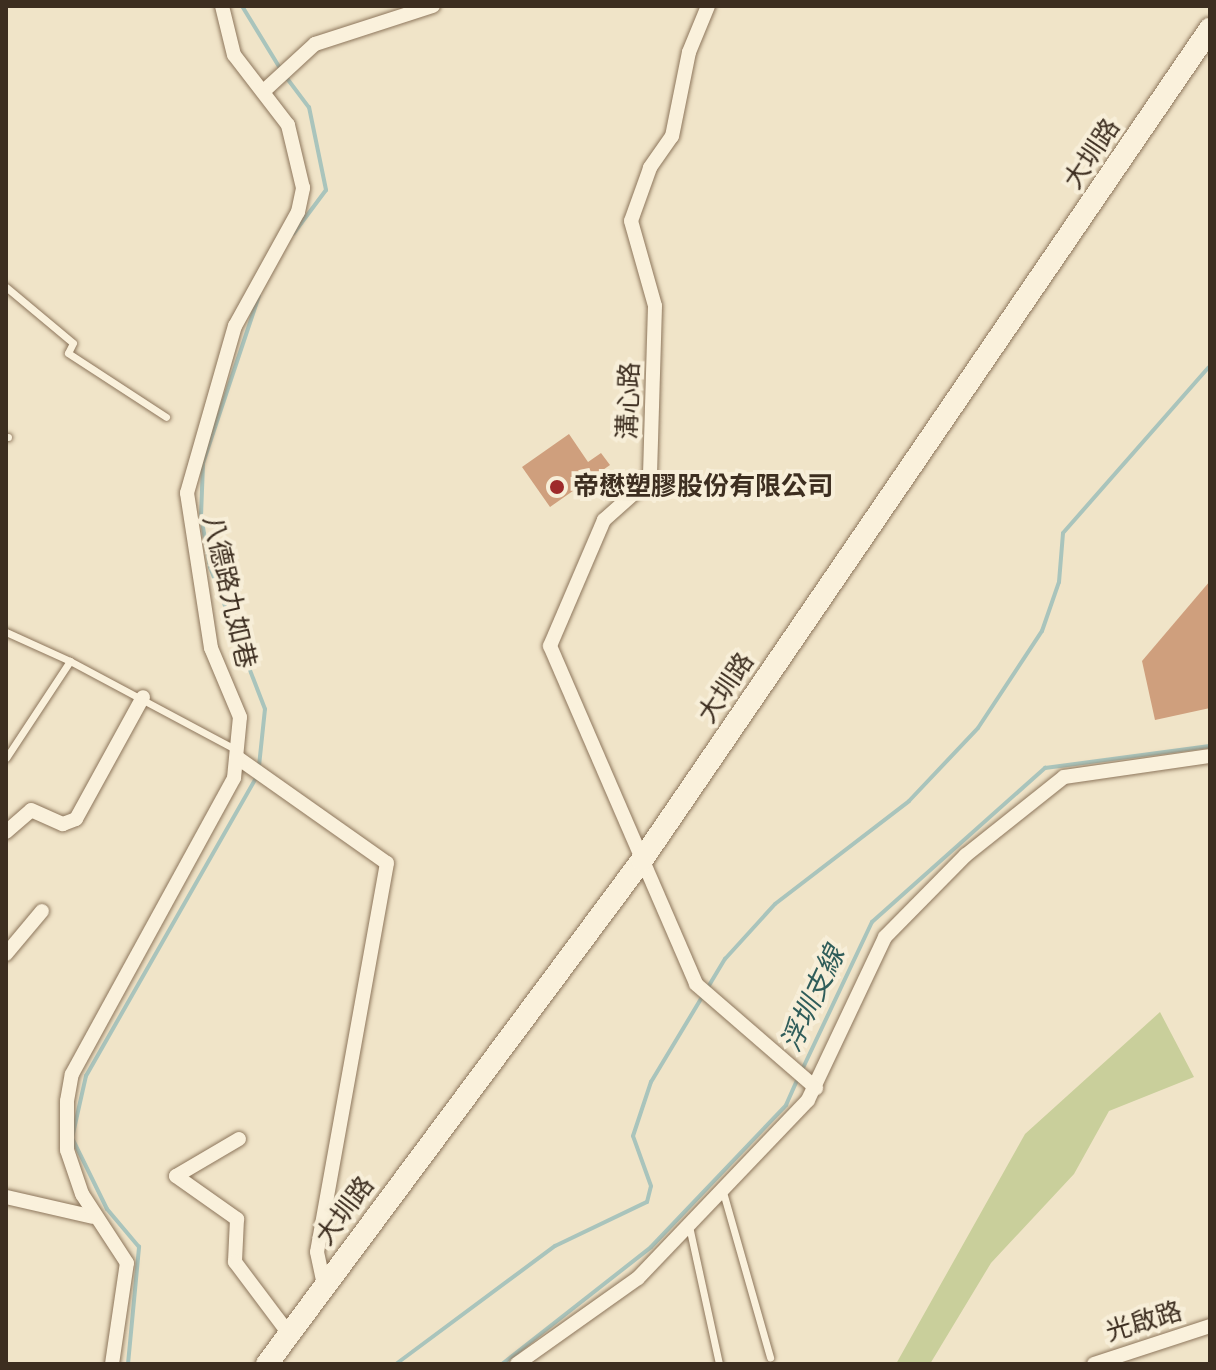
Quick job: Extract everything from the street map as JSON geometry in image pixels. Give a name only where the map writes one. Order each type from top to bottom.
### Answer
[{"type":"street","name":"八德路九如巷","points":[[112,1364],[127,1263],[93,1217],[67,1150],[72,1074],[225,800],[238,754],[240,717],[211,648],[186,508],[235,326],[302,200],[301,163],[270,84],[230,48],[222,6]]},
{"type":"street","points":[[270,84],[315,44],[433,6]]},
{"type":"street","name":"溝心路","points":[[708,6],[689,52],[672,136],[650,168],[631,221],[655,306],[650,479],[640,495],[610,512],[550,639],[642,860],[704,990],[816,1088]]},
{"type":"street","name":"大圳路","points":[[267,1364],[642,860],[1210,29]]},
{"type":"street","points":[[6,832],[31,810],[73,822],[143,697]]},
{"type":"street","points":[[238,754],[265,779],[387,863],[317,1252],[324,1285]]},
{"type":"street","points":[[517,1364],[638,1278],[723,1192],[816,1088],[894,924],[1038,793],[1073,774],[1210,756]]},
{"type":"street","points":[[6,954],[42,911]]},
{"type":"street","points":[[239,1139],[176,1176],[237,1219],[235,1262],[289,1334]]},
{"type":"street","points":[[6,1197],[93,1217]]},
{"type":"street","name":"光啟路","points":[[1094,1364],[1210,1326]]},
{"type":"lane","points":[[6,287],[73,343],[68,353],[166,417]]},
{"type":"lane","points":[[6,632],[143,697],[238,754]]},
{"type":"lane","points":[[6,758],[70,661]]},
{"type":"lane","points":[[723,1192],[770,1357]]},
{"type":"lane","points":[[689,1226],[719,1364]]},
{"type":"green space","points":[[1160,1012],[1194,1077],[1109,1111],[1074,1174],[991,1263],[930,1364],[896,1364],[1025,1134]]},
{"type":"building","name":"帝懋塑膠股份有限公司","points":[[569,434],[588,462],[601,453],[610,465],[550,507],[522,467]]},
{"type":"building","points":[[1210,581],[1210,708],[1155,720],[1142,661]]},
{"type":"waterway","points":[[242,6],[281,70]]},
{"type":"waterway","points":[[286,77],[309,107],[326,190],[294,233]]},
{"type":"waterway","points":[[259,296],[203,463],[201,516],[210,567],[265,709],[259,766]]},
{"type":"waterway","points":[[396,1364],[555,1246],[647,1202],[651,1186],[633,1136],[651,1082],[725,959],[775,904],[909,801],[978,728],[1042,631],[1059,582],[1063,533],[1208,368]]},
{"type":"waterway","name":"浮圳支線","points":[[802,1070],[872,922],[1045,768],[1210,746]]},
{"type":"waterway","points":[[128,1364],[139,1247],[107,1209],[72,1138],[86,1076],[258,775]]},
{"type":"waterway","name":"浮圳支線","points":[[502,1364],[651,1247],[786,1105],[798,1078]]},
{"type":"place","name":"帝懋塑膠股份有限公司","points":[[557,487]]}]
